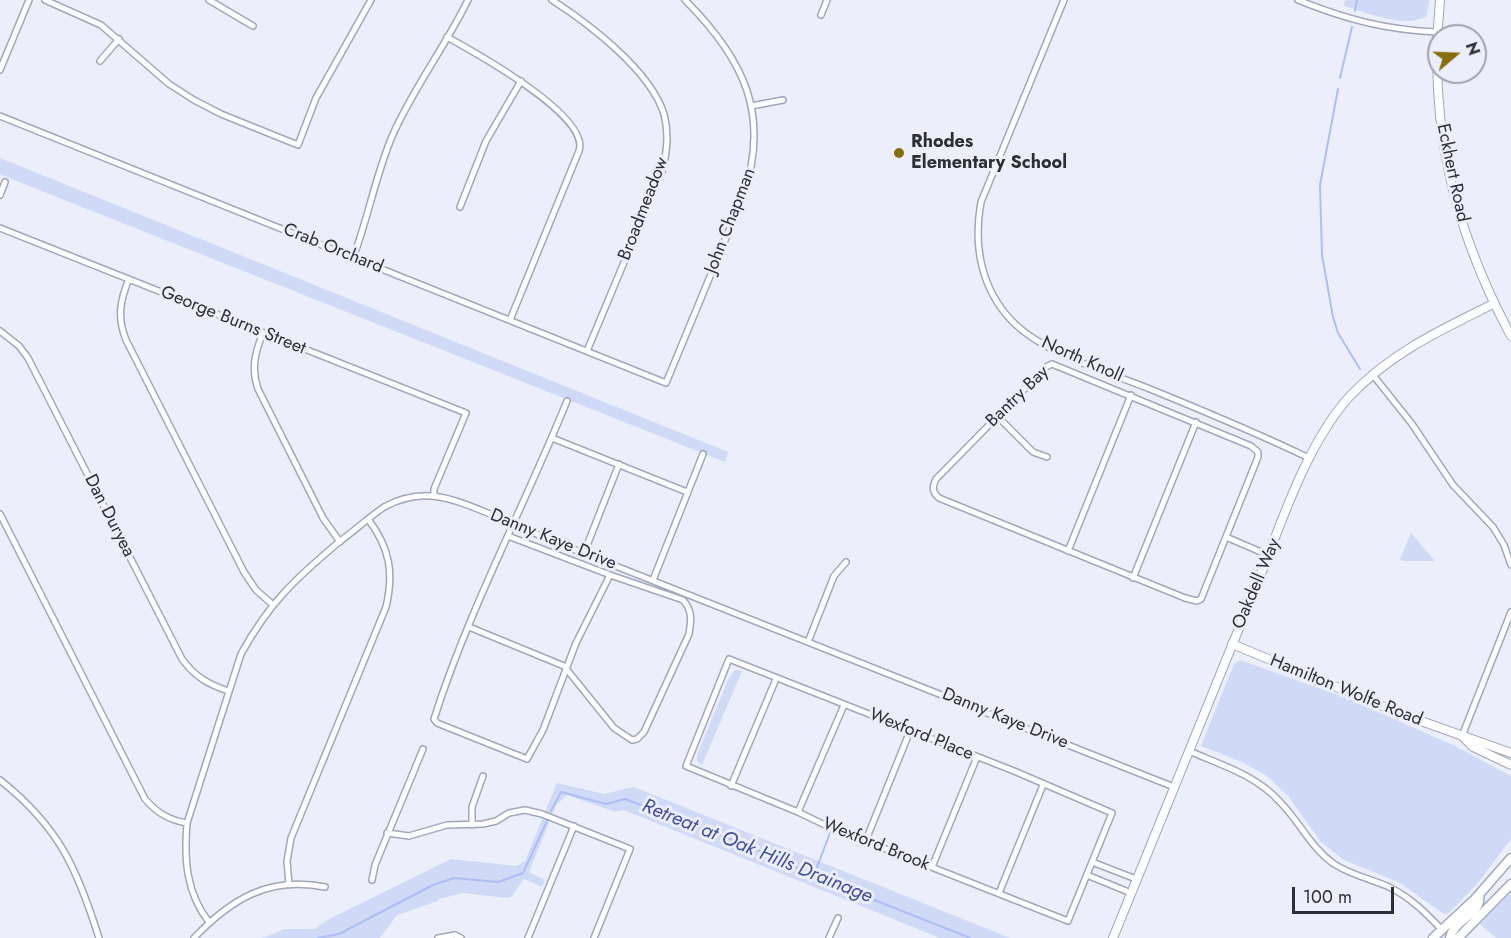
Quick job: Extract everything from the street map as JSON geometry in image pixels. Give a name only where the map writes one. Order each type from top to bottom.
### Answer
[{"type":"main road","points":[[1433,938],[1479,895],[1511,858]]},
{"type":"main road","points":[[1458,938],[1511,884]]},
{"type":"main road","points":[[1450,938],[1455,928],[1481,902],[1479,895]]},
{"type":"street","points":[[0,70],[29,0]]},
{"type":"street","points":[[45,0],[90,19],[118,39],[169,84],[194,100],[221,114],[298,145],[316,98],[371,0]]},
{"type":"street","points":[[209,0],[253,26]]},
{"type":"street","points":[[353,258],[364,229],[383,159],[394,132],[468,0]]},
{"type":"street","name":"Broadmeadow","points":[[552,0],[606,40],[638,73],[656,97],[667,131],[667,149],[663,169],[587,351]]},
{"type":"street","name":"John Chapman","points":[[666,383],[748,182],[754,149],[751,106],[738,66],[718,37],[685,0]]},
{"type":"street","points":[[820,15],[826,0]]},
{"type":"street","name":"North Knoll","points":[[1064,0],[981,202],[978,247],[985,276],[997,301],[1022,330],[1047,346],[1228,421],[1309,458]]},
{"type":"street","points":[[1298,0],[1338,16],[1380,27],[1427,31]]},
{"type":"street","name":"Eckhert Road","points":[[1438,24],[1440,0]]},
{"type":"street","points":[[447,37],[521,81],[560,113],[580,138],[581,145],[510,320]]},
{"type":"street","points":[[100,61],[118,39]]},
{"type":"street","points":[[460,207],[486,141],[521,81]]},
{"type":"street","name":"Eckhert Road","points":[[1437,84],[1447,171],[1455,203],[1473,259],[1493,304],[1511,336]]},
{"type":"street","points":[[751,106],[783,99]]},
{"type":"street","name":"Crab Orchard","points":[[0,116],[666,383]]},
{"type":"street","points":[[0,195],[5,182]]},
{"type":"street","name":"George Burns Street","points":[[0,228],[466,413],[434,489],[434,495]]},
{"type":"street","points":[[129,279],[120,308],[126,340],[244,572],[256,590],[272,604]]},
{"type":"street","name":"Oakdell Way","points":[[1113,938],[1268,555],[1316,444],[1339,410],[1373,375],[1410,346],[1493,304]]},
{"type":"street","name":"Dan Duryea","points":[[0,331],[19,346],[28,358],[182,659],[201,680],[228,691]]},
{"type":"street","points":[[263,333],[255,358],[255,377],[258,389],[323,518],[340,542]]},
{"type":"street","name":"Bantry Bay","points":[[1068,551],[939,498],[933,491],[936,479],[1046,367],[1052,364],[1196,422],[1251,446],[1258,452],[1226,537]]},
{"type":"street","points":[[1373,375],[1412,424],[1453,485],[1492,527],[1504,545],[1511,565]]},
{"type":"street","points":[[1131,395],[1068,551],[1197,601],[1203,596],[1226,537],[1268,555]]},
{"type":"street","points":[[567,401],[469,627],[434,719],[438,723],[527,759],[543,730],[576,643],[610,575],[618,567]]},
{"type":"street","points":[[997,416],[1033,452],[1047,457]]},
{"type":"street","points":[[1133,578],[1196,422]]},
{"type":"street","points":[[552,438],[687,492]]},
{"type":"street","points":[[653,580],[703,454]]},
{"type":"street","points":[[584,553],[619,464]]},
{"type":"street","name":"Danny Kaye Drive","points":[[209,922],[197,903],[187,874],[184,850],[187,823],[241,654],[272,604],[302,573],[384,507],[416,496],[434,495],[462,502],[618,567],[1174,787]]},
{"type":"street","points":[[0,514],[146,799],[153,808],[168,819],[187,823]]},
{"type":"street","points":[[289,885],[287,861],[291,838],[388,597],[390,571],[385,548],[368,519]]},
{"type":"street","points":[[469,627],[564,666],[614,728],[632,740],[638,739],[644,732],[689,634],[692,617],[683,600],[508,536]]},
{"type":"street","points":[[808,642],[834,576],[846,562]]},
{"type":"street","points":[[609,563],[610,575]]},
{"type":"street","points":[[1461,736],[1511,612]]},
{"type":"street","name":"Hamilton Wolfe Road","points":[[1232,644],[1367,700],[1511,753]]},
{"type":"street","name":"Wexford Place","points":[[686,766],[729,659],[1112,813],[1092,862]]},
{"type":"street","points":[[731,786],[776,679]]},
{"type":"street","points":[[798,812],[843,705]]},
{"type":"street","points":[[866,840],[910,731]]},
{"type":"street","name":"Hamilton Wolfe Road","points":[[1461,736],[1473,747],[1511,765]]},
{"type":"street","points":[[372,880],[387,833],[423,749]]},
{"type":"street","points":[[1189,751],[1259,783],[1282,803],[1307,838],[1325,857],[1347,871],[1401,894],[1423,910],[1442,930]]},
{"type":"street","points":[[932,867],[976,757]]},
{"type":"street","name":"Wexford Brook","points":[[686,766],[825,825],[1068,921],[1087,875]]},
{"type":"street","points":[[472,825],[472,807],[483,776]]},
{"type":"street","points":[[0,780],[34,810],[64,848],[86,896],[99,938]]},
{"type":"street","points":[[999,893],[1043,785]]},
{"type":"street","points":[[387,833],[410,836],[447,825],[497,824],[508,813],[525,810],[542,814],[630,849],[594,938]]},
{"type":"street","points":[[528,938],[574,826]]},
{"type":"street","points":[[1131,893],[1087,875],[1092,862],[1137,879]]},
{"type":"street","points":[[1104,883],[1110,868]]},
{"type":"street","points":[[194,938],[209,922],[240,899],[256,892],[289,885],[325,887]]},
{"type":"street","points":[[829,938],[838,918]]},
{"type":"street","points":[[438,938],[455,935],[461,938]]},
{"type":"shaded area","points":[[1345,0],[1429,0],[1427,16],[1408,21],[1375,16],[1344,6]]},
{"type":"shaded area","points":[[0,158],[728,452],[725,462],[19,182],[0,174]]},
{"type":"shaded area","points":[[1411,533],[1435,561],[1400,559]]},
{"type":"shaded area","points":[[1240,660],[1349,699],[1455,746],[1511,776],[1511,839],[1477,884],[1449,913],[1444,914],[1400,883],[1344,860],[1321,842],[1288,796],[1267,776],[1242,762],[1201,746],[1234,664]]},
{"type":"shaded area","points":[[735,670],[742,671],[702,765],[697,761],[697,755],[728,680]]},
{"type":"shaded area","points":[[557,783],[604,794],[634,787],[1010,938],[940,938],[624,810],[615,812],[567,795],[556,805],[529,872],[545,880],[542,887],[524,879],[512,896],[507,898],[463,893],[439,899],[397,915],[380,938],[262,938],[285,929],[314,929],[331,918],[451,859],[517,866],[525,861]]},
{"type":"shaded area","points":[[1511,892],[1511,938],[1496,938],[1480,924]]},
{"type":"waterway","points":[[1355,11],[1357,0]]},
{"type":"waterway","points":[[1340,78],[1352,27]]},
{"type":"waterway","points":[[1338,89],[1320,185],[1322,255],[1338,333],[1360,369]]},
{"type":"waterway","name":"Retreat at Oak Hills Drainage","points":[[551,811],[561,792],[606,804],[625,799],[768,854],[814,876],[970,938]]},
{"type":"waterway","points":[[318,938],[339,934],[433,885],[454,878],[498,882],[523,873],[547,821]]},
{"type":"waterway","points":[[814,875],[830,833]]},
{"type":"place","name":"Rhodes Elementary School","points":[[899,153]]}]
